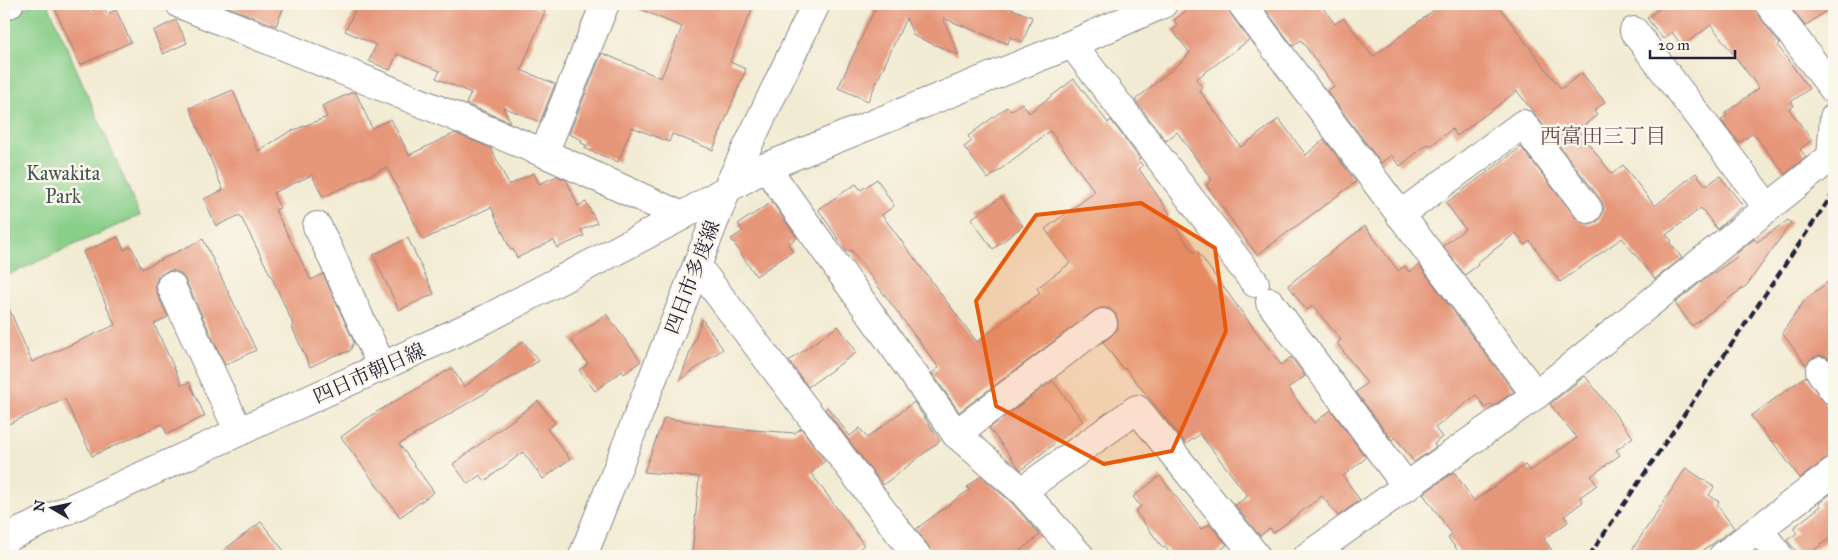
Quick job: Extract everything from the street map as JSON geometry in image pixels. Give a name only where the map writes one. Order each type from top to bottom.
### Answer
[{"type":"street","points":[[4,6],[9,4]]},
{"type":"street","points":[[180,4],[544,153],[682,216]]},
{"type":"street","points":[[544,153],[605,4]]},
{"type":"street","name":"四日市多度線","points":[[583,556],[726,190],[816,4]]},
{"type":"street","name":"四日市朝日線","points":[[4,539],[486,319],[682,216],[766,167],[1072,44],[1163,4]]},
{"type":"street","points":[[1242,4],[1536,395]]},
{"type":"street","points":[[1769,4],[1834,90]]},
{"type":"street","points":[[1634,31],[1768,208]]},
{"type":"street","points":[[1072,44],[1262,292],[1406,487]]},
{"type":"street","points":[[1308,556],[1536,395],[1831,157],[1834,118]]},
{"type":"street","points":[[1400,214],[1523,124],[1588,209]]},
{"type":"street","points":[[766,167],[956,434],[1022,491],[1080,556]]},
{"type":"street","points":[[317,226],[328,246],[382,367]]},
{"type":"street","points":[[697,266],[917,556]]},
{"type":"street","points":[[171,286],[239,432]]},
{"type":"street","points":[[956,434],[1103,323]]},
{"type":"street","points":[[1022,491],[1136,409],[1256,556]]},
{"type":"street","points":[[1723,556],[1834,472]]},
{"type":"street","points":[[1759,530],[1779,556]]},
{"type":"highlighted area","points":[[1141,203],[1215,248],[1226,331],[1172,451],[1104,464],[996,406],[976,301],[1036,215]]},
{"type":"green space","name":"Kawakita Park","points":[[34,4],[48,4],[140,215],[4,277],[4,17]]},
{"type":"building","points":[[53,4],[90,4],[93,11],[103,6],[107,14],[116,10],[131,42],[80,65]]},
{"type":"building","points":[[221,4],[285,4],[276,26]]},
{"type":"building","points":[[358,4],[526,4],[545,11],[521,70],[555,84],[540,122],[503,107],[510,122],[466,104],[471,93],[436,78],[440,71],[397,54],[390,70],[369,61],[376,45],[345,31]]},
{"type":"building","points":[[628,4],[754,4],[730,62],[746,69],[713,150],[672,134],[669,142],[632,127],[618,162],[584,148],[588,146],[581,143],[582,140],[569,134],[602,53],[661,78],[682,27]]},
{"type":"building","points":[[877,4],[1000,4],[1032,17],[1023,42],[1010,37],[1008,44],[943,18],[959,55],[914,36],[906,18],[868,101],[838,88]]},
{"type":"building","points":[[1195,4],[1227,4],[1230,13],[1249,40],[1196,79],[1202,87],[1199,90],[1241,147],[1279,119],[1306,155],[1324,139],[1356,182],[1257,255],[1206,185],[1212,180],[1177,132],[1166,141],[1135,100],[1190,53],[1172,30],[1178,26],[1174,20]]},
{"type":"building","points":[[1261,4],[1320,4],[1335,24],[1344,18],[1373,57],[1442,4],[1497,4],[1561,89],[1582,73],[1605,102],[1594,111],[1597,115],[1578,130],[1612,174],[1623,165],[1655,206],[1696,173],[1706,186],[1720,176],[1743,206],[1717,229],[1701,208],[1666,235],[1682,258],[1655,279],[1622,238],[1560,282],[1530,241],[1525,245],[1516,233],[1477,263],[1478,265],[1465,275],[1443,246],[1465,229],[1446,203],[1521,147],[1576,218],[1582,223],[1590,224],[1598,221],[1604,207],[1601,200],[1517,91],[1457,136],[1452,129],[1430,146],[1428,144],[1400,166],[1391,155],[1381,163],[1327,91],[1334,86],[1301,40],[1293,46]]},
{"type":"building","points":[[1665,4],[1754,4],[1757,13],[1780,44],[1778,46],[1809,89],[1791,102],[1794,106],[1789,109],[1812,140],[1800,149],[1806,157],[1785,174],[1753,133],[1739,143],[1721,120],[1727,116],[1725,113],[1759,88],[1711,25],[1682,46],[1672,32],[1663,39],[1647,18]]},
{"type":"building","points":[[1788,4],[1834,4],[1834,5],[1805,26]]},
{"type":"building","points":[[176,20],[187,43],[163,54],[153,31]]},
{"type":"building","points":[[1074,79],[1108,123],[1111,120],[1140,159],[1138,160],[1143,166],[1139,169],[1193,252],[1196,250],[1281,365],[1291,357],[1305,376],[1288,388],[1314,423],[1331,410],[1366,458],[1343,476],[1360,500],[1338,516],[1322,496],[1273,533],[1270,528],[1260,536],[1235,505],[1248,496],[1200,434],[1186,444],[1125,368],[1123,369],[1103,342],[1118,329],[1116,314],[1109,308],[1101,308],[1094,311],[959,412],[932,373],[939,368],[851,250],[847,252],[818,209],[856,184],[861,190],[877,179],[894,206],[882,215],[977,342],[1040,293],[1037,288],[1070,263],[1045,229],[1095,192],[1050,131],[988,179],[964,147],[972,141],[968,136],[1007,107],[1011,111],[1022,103],[1029,113]]},
{"type":"building","points":[[233,90],[258,151],[289,132],[327,117],[322,106],[353,92],[356,93],[372,128],[391,119],[409,155],[455,133],[491,148],[509,185],[534,173],[539,184],[557,176],[567,181],[578,206],[586,202],[597,223],[581,230],[584,236],[557,248],[554,240],[517,258],[513,249],[511,250],[491,207],[423,240],[387,167],[323,197],[312,175],[273,193],[280,208],[275,210],[311,280],[323,274],[354,342],[350,351],[333,356],[310,367],[272,278],[240,215],[216,226],[204,199],[223,190],[190,108]]},
{"type":"building","points":[[1001,197],[1023,226],[993,249],[971,219]]},
{"type":"building","points":[[772,202],[797,238],[788,244],[793,251],[756,276],[731,239],[743,231],[738,224]]},
{"type":"building","points":[[1788,220],[1791,223],[1747,285],[1692,326],[1675,303],[1738,256],[1736,254],[1754,239],[1757,242]]},
{"type":"building","points":[[1365,226],[1398,271],[1405,266],[1409,272],[1419,265],[1514,392],[1493,406],[1491,404],[1485,408],[1476,395],[1435,428],[1442,437],[1434,444],[1436,447],[1414,462],[1395,437],[1392,440],[1356,392],[1367,383],[1337,343],[1341,340],[1313,306],[1306,310],[1288,285]]},
{"type":"building","points":[[118,237],[124,250],[131,246],[142,269],[203,239],[256,350],[225,365],[185,279],[180,273],[172,270],[165,272],[158,277],[155,285],[168,317],[154,324],[182,385],[189,382],[205,416],[167,434],[162,424],[92,456],[65,399],[4,426],[4,297],[32,362],[115,325],[83,252]]},
{"type":"building","points":[[408,238],[434,294],[399,310],[373,255]]},
{"type":"building","points":[[1834,277],[1834,364],[1827,357],[1819,355],[1811,359],[1806,365],[1782,333],[1805,300]]},
{"type":"building","points":[[606,314],[641,361],[624,374],[622,371],[595,391],[579,370],[588,364],[571,340]]},
{"type":"building","points":[[702,319],[723,349],[680,380]]},
{"type":"building","points":[[838,326],[857,352],[808,387],[789,361]]},
{"type":"building","points":[[523,341],[539,361],[399,444],[434,492],[400,517],[341,437],[370,416],[452,368],[464,387]]},
{"type":"building","points":[[1585,376],[1633,437],[1616,450],[1620,455],[1591,476],[1597,485],[1580,497],[1583,502],[1564,516],[1568,522],[1544,539],[1556,556],[1462,556],[1448,538],[1452,534],[1423,494],[1454,472],[1474,501],[1525,465],[1530,471],[1577,438],[1550,404]]},
{"type":"building","points":[[1806,376],[1822,400],[1827,405],[1834,406],[1834,457],[1825,460],[1800,478],[1751,416]]},
{"type":"building","points":[[1053,381],[1083,421],[1021,470],[989,428]]},
{"type":"building","points":[[538,401],[555,423],[547,429],[570,459],[543,479],[523,452],[485,481],[480,475],[468,484],[453,464]]},
{"type":"building","points":[[914,402],[940,441],[883,485],[825,409],[827,407],[850,436],[860,428],[867,438]]},
{"type":"building","points":[[664,418],[739,429],[795,433],[801,428],[825,461],[811,473],[864,545],[849,556],[692,556],[699,477],[644,472]]},
{"type":"building","points":[[1686,468],[1714,487],[1709,495],[1719,502],[1717,505],[1734,528],[1696,556],[1628,556]]},
{"type":"building","points":[[981,476],[1011,502],[1040,535],[1013,556],[932,556],[929,547],[916,529],[969,490],[967,487]]},
{"type":"building","points":[[1160,476],[1201,529],[1210,524],[1227,545],[1212,556],[1172,556],[1165,547],[1163,548],[1135,511],[1141,507],[1133,497]]},
{"type":"building","points":[[1834,491],[1834,535],[1806,556],[1800,556],[1787,540],[1797,533],[1793,528],[1821,506],[1819,503]]},
{"type":"building","points":[[261,522],[288,556],[216,556]]},
{"type":"railway","points":[[1589,556],[1834,192]]},
{"type":"district","name":"西富田三丁目","points":[[1603,136]]}]
